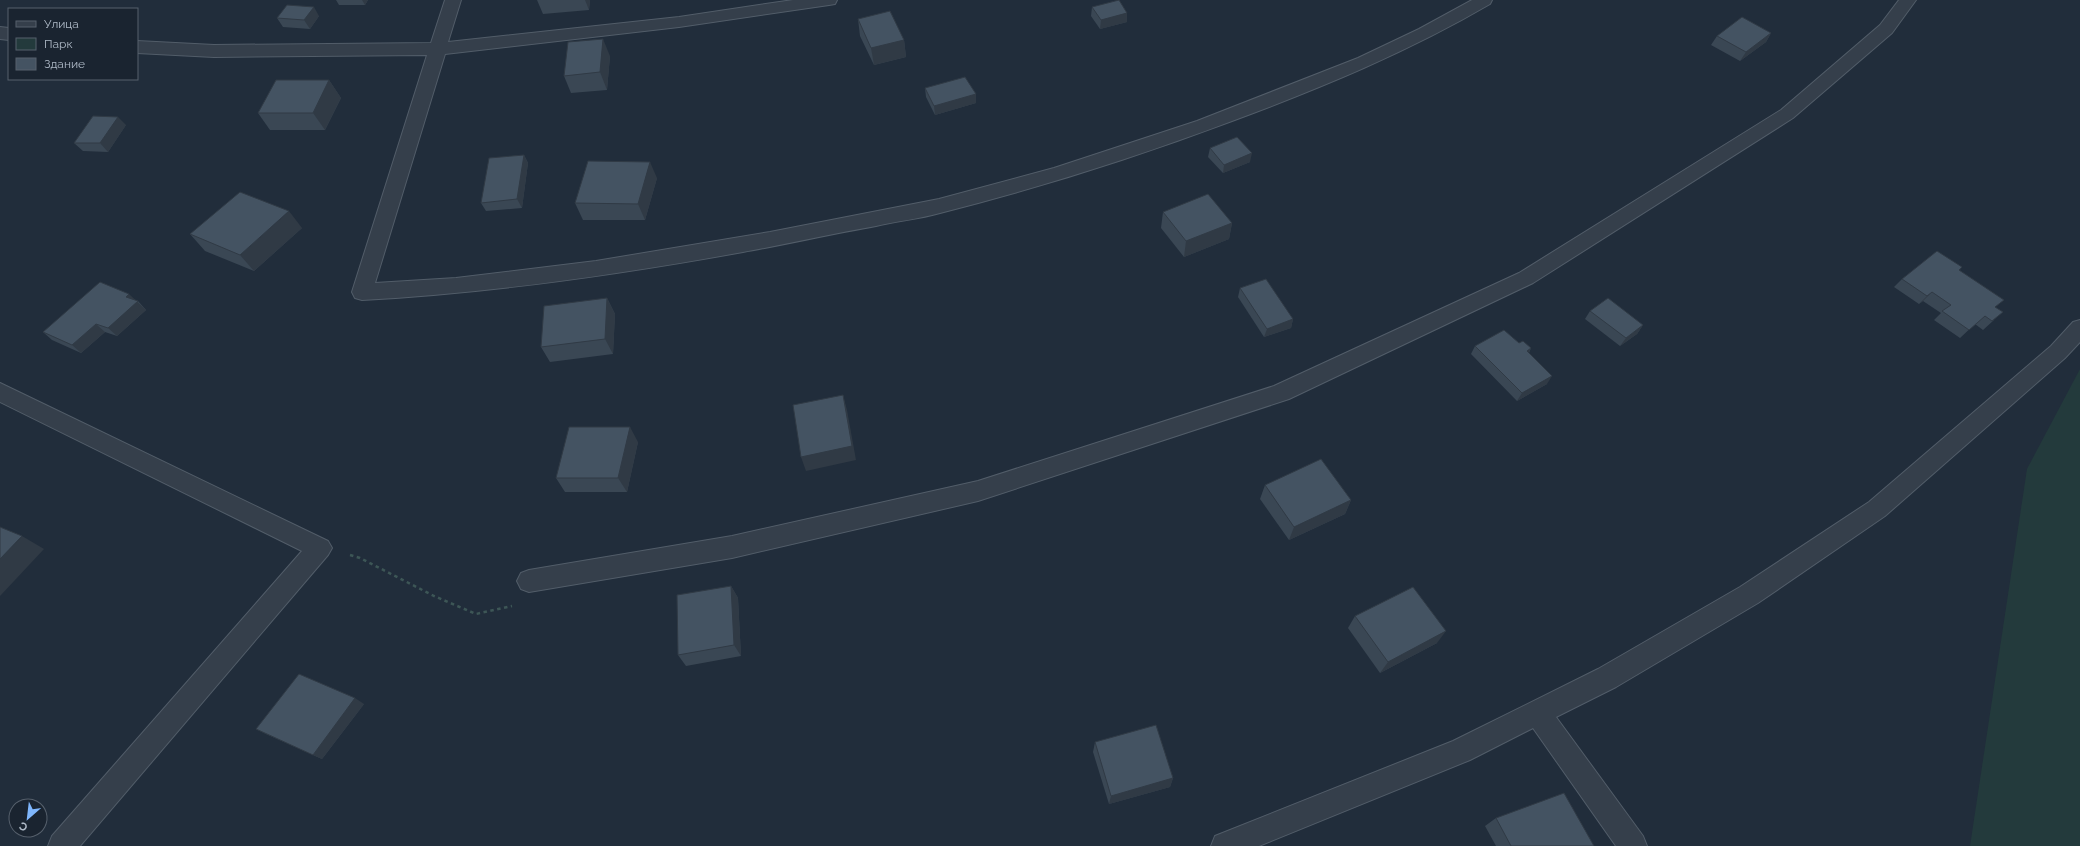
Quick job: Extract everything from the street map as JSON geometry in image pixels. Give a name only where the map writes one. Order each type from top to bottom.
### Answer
[{"type":"street","points":[[453,0],[362,292],[404,290],[517,279],[634,264],[945,205],[1090,165],[1306,87],[1440,26],[1484,0]]},
{"type":"street","points":[[138,47],[214,51],[438,49],[679,22],[830,0]]},
{"type":"street","points":[[529,581],[732,547],[978,491],[1281,394],[1526,278],[1787,114],[1886,29],[1908,0]]},
{"type":"street","points":[[1225,846],[1461,751],[1607,678],[1749,595],[1877,509],[2058,352],[2080,328]]},
{"type":"street","points":[[0,392],[320,548],[62,846]]},
{"type":"street","points":[[1538,713],[1633,846]]},
{"type":"path","points":[[320,548],[360,558],[434,596],[476,614],[519,605],[529,581]]},
{"type":"green space","points":[[2080,369],[2080,846],[1970,846],[2027,469]]},
{"type":"building","points":[[1119,0],[1127,13],[1101,20],[1092,7]]},
{"type":"building","points":[[287,5],[314,7],[304,20],[277,18]]},
{"type":"building","points":[[890,11],[904,40],[871,48],[858,19]]},
{"type":"building","points":[[1742,17],[1771,33],[1746,52],[1717,36]]},
{"type":"building","points":[[603,39],[600,72],[564,76],[568,42]]},
{"type":"building","points":[[965,77],[976,94],[934,106],[925,88]]},
{"type":"building","points":[[276,80],[329,80],[313,113],[258,113]]},
{"type":"building","points":[[93,116],[118,117],[100,143],[74,143]]},
{"type":"building","points":[[1237,137],[1252,153],[1224,165],[1210,148]]},
{"type":"building","points":[[524,155],[517,199],[481,203],[489,158]]},
{"type":"building","points":[[588,161],[650,162],[638,204],[575,203]]},
{"type":"building","points":[[240,192],[289,211],[240,255],[190,234]]},
{"type":"building","points":[[1208,194],[1232,223],[1186,241],[1163,212]]},
{"type":"building","points":[[1937,251],[1962,267],[1959,270],[2004,300],[1995,307],[2003,312],[1992,321],[1985,316],[1969,330],[1942,311],[1951,305],[1932,292],[1927,296],[1902,279]]},
{"type":"building","points":[[1266,279],[1293,319],[1267,329],[1240,288]]},
{"type":"building","points":[[100,282],[129,294],[126,297],[138,301],[108,328],[96,324],[72,345],[43,332]]},
{"type":"building","points":[[607,298],[605,339],[541,347],[544,306]]},
{"type":"building","points":[[1608,298],[1643,325],[1626,338],[1590,311]]},
{"type":"building","points":[[1504,330],[1519,343],[1523,341],[1531,348],[1527,351],[1552,376],[1522,393],[1475,346]]},
{"type":"building","points":[[843,395],[852,446],[801,457],[793,405]]},
{"type":"building","points":[[569,427],[630,427],[618,478],[556,478]]},
{"type":"building","points":[[1321,459],[1351,500],[1294,527],[1265,485]]},
{"type":"building","points":[[0,527],[22,536],[0,559]]},
{"type":"building","points":[[731,586],[734,645],[678,655],[677,595]]},
{"type":"building","points":[[1413,587],[1446,631],[1388,662],[1355,616]]},
{"type":"building","points":[[299,674],[355,698],[313,755],[256,729]]},
{"type":"building","points":[[1156,725],[1173,778],[1111,796],[1095,742]]},
{"type":"building","points":[[1564,793],[1594,846],[1511,846],[1496,818]]}]
